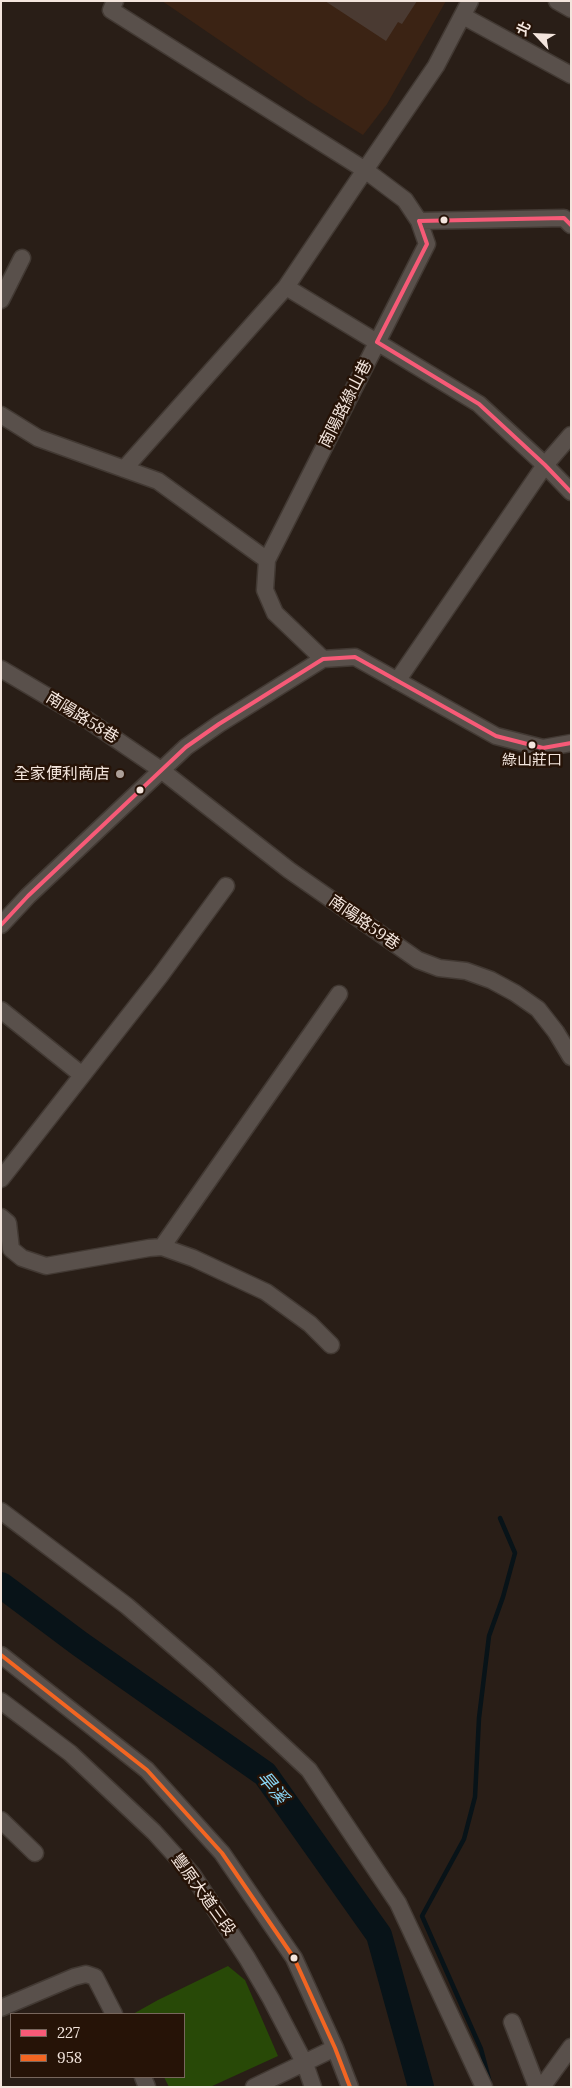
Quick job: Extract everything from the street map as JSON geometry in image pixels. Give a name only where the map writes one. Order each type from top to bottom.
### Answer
[{"type":"street","name":"南陽路綠山巷","points":[[115,1],[111,10],[365,170],[405,200],[419,221],[427,244],[267,560],[265,590],[275,614],[323,659]]},
{"type":"street","points":[[557,1],[571,9]]},
{"type":"street","points":[[124,469],[286,286],[436,66],[466,8],[571,74]]},
{"type":"street","points":[[419,221],[568,216]]},
{"type":"street","points":[[1,300],[22,258]]},
{"type":"street","points":[[286,286],[479,404],[545,465],[571,492]]},
{"type":"street","points":[[1,414],[38,438],[158,481],[267,560]]},
{"type":"street","points":[[397,681],[545,465],[571,435]]},
{"type":"street","points":[[1,924],[28,896],[186,747],[219,724],[323,659],[356,657],[496,736],[543,748],[571,743]]},
{"type":"street","name":"南陽路58巷","points":[[1,669],[89,721],[161,770]]},
{"type":"street","name":"南陽路59巷","points":[[161,770],[289,870],[418,960],[439,968],[466,971],[491,980],[515,993],[538,1009],[556,1032],[571,1056]]},
{"type":"street","points":[[1,1179],[160,976],[226,886]]},
{"type":"street","points":[[162,1247],[340,994]]},
{"type":"street","points":[[1,1010],[82,1075]]},
{"type":"street","points":[[1,1218],[8,1223],[11,1249],[22,1258],[46,1266],[162,1247],[193,1258],[266,1292],[310,1324],[331,1345]]},
{"type":"street","points":[[1,1511],[127,1606],[208,1676],[309,1770],[398,1903],[484,2087]]},
{"type":"street","points":[[1,1655],[147,1770],[222,1853],[294,1958],[335,2048],[350,2087]]},
{"type":"street","name":"豐原大道三段","points":[[1,1701],[70,1753],[154,1832],[192,1874],[247,1958],[304,2064],[314,2087]]},
{"type":"street","points":[[1,1820],[34,1853]]},
{"type":"street","points":[[1,2008],[74,1976],[86,1974],[95,1977],[113,2013]]},
{"type":"street","points":[[512,2022],[537,2087]]},
{"type":"street","points":[[542,2087],[571,2047]]},
{"type":"street","points":[[254,2087],[335,2048]]},
{"type":"shaded area","points":[[162,1],[446,1],[387,104],[363,135],[307,100]]},
{"type":"green space","points":[[228,1966],[245,1980],[278,2056],[210,2087],[169,2087],[164,2078],[185,2078],[185,2013],[135,2013]]},
{"type":"building","points":[[325,1],[417,1],[402,24],[398,22],[386,41]]},
{"type":"waterway","points":[[490,2083],[481,2049],[422,1916],[464,1839],[475,1797],[479,1718],[489,1636],[503,1597],[515,1553],[500,1518]]},
{"type":"waterway","name":"旱溪","points":[[1,1585],[80,1644],[265,1774],[379,1935],[421,2087]]},
{"type":"transit line","name":"227","points":[[419,221],[564,218],[571,225]]},
{"type":"transit line","name":"227","points":[[377,342],[427,244],[419,221]]},
{"type":"transit line","name":"227","points":[[377,342],[479,404],[545,465],[571,492]]},
{"type":"transit line","name":"227","points":[[1,925],[28,896],[186,747],[219,724],[323,659],[355,657],[496,736],[543,748],[571,743]]},
{"type":"transit line","name":"958","points":[[1,1655],[147,1770],[222,1853],[294,1958],[335,2048],[350,2087]]},
{"type":"place","name":"綠山莊口","points":[[532,745]]},
{"type":"place","name":"全家便利商店","points":[[120,774]]}]
